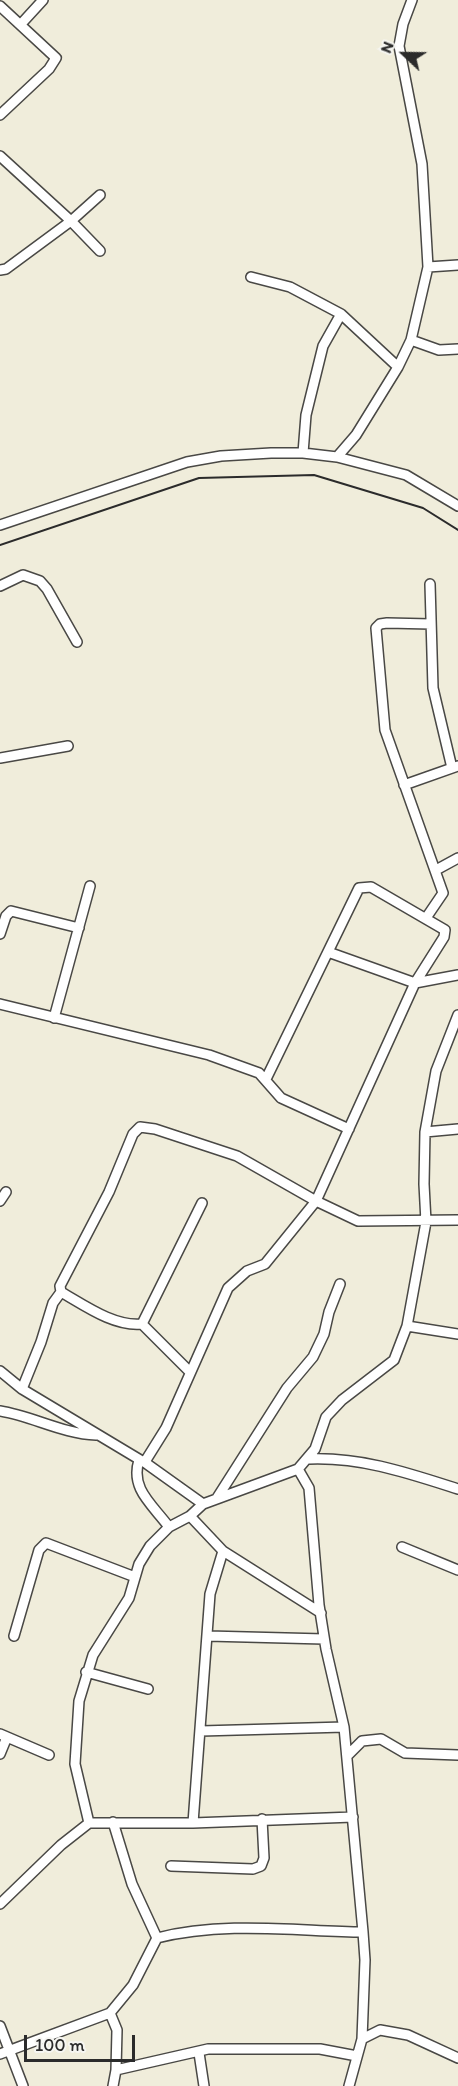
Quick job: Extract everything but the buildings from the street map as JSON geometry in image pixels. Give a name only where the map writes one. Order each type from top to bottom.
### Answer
[{"type":"street","points":[[21,24],[43,0]]},
{"type":"street","points":[[338,457],[356,435],[398,367],[411,340],[428,267],[422,164],[399,46],[403,24],[412,0]]},
{"type":"street","points":[[0,6],[56,58],[49,69],[0,115]]},
{"type":"street","points":[[0,156],[71,221],[99,251]]},
{"type":"street","points":[[0,270],[6,269],[71,221],[100,195]]},
{"type":"street","points":[[428,267],[458,265]]},
{"type":"street","points":[[251,277],[290,287],[341,314],[398,367]]},
{"type":"street","points":[[303,453],[306,415],[323,346],[341,314]]},
{"type":"street","points":[[411,340],[439,350],[458,349]]},
{"type":"street","points":[[0,525],[187,462],[221,456],[303,453],[338,457],[406,474],[458,506]]},
{"type":"street","points":[[0,586],[23,575],[40,581],[77,642]]},
{"type":"street","points":[[404,785],[455,767],[433,688],[430,584]]},
{"type":"street","points":[[426,918],[443,893],[385,730],[376,628],[380,624],[387,623],[431,624]]},
{"type":"street","points":[[0,758],[68,746]]},
{"type":"street","points":[[436,870],[458,858]]},
{"type":"street","points":[[54,1018],[90,886]]},
{"type":"street","points":[[169,1527],[136,1484],[136,1470],[146,1460],[166,1428],[189,1371],[228,1288],[247,1271],[265,1264],[316,1201],[415,983],[444,937],[445,930],[371,887],[359,888],[266,1079]]},
{"type":"street","points":[[0,934],[6,916],[11,912],[79,928]]},
{"type":"street","points":[[328,952],[415,983],[458,975]]},
{"type":"street","points":[[0,1004],[209,1055],[259,1073],[276,1094],[290,1104],[349,1129]]},
{"type":"street","points":[[89,1823],[75,1764],[79,1701],[93,1654],[129,1598],[139,1564],[150,1546],[169,1527],[190,1516],[203,1504],[298,1469],[309,1459],[315,1449],[326,1417],[342,1400],[394,1360],[407,1326],[426,1222],[425,1132],[436,1071],[455,1034],[458,1015]]},
{"type":"street","points":[[22,1389],[41,1342],[53,1303],[61,1292],[60,1286],[109,1192],[133,1134],[140,1127],[155,1129],[237,1156],[316,1201],[358,1221],[458,1220]]},
{"type":"street","points":[[425,1132],[458,1129]]},
{"type":"street","points":[[0,1201],[6,1192]]},
{"type":"street","points":[[142,1324],[202,1203]]},
{"type":"street","points":[[217,1498],[287,1388],[313,1357],[324,1334],[329,1312],[340,1284]]},
{"type":"street","points":[[61,1292],[101,1314],[132,1325],[142,1324]]},
{"type":"street","points":[[142,1324],[189,1371]]},
{"type":"street","points":[[407,1326],[458,1334]]},
{"type":"street","points":[[0,1371],[22,1389],[143,1462],[203,1504]]},
{"type":"street","points":[[0,1411],[22,1414],[83,1435],[99,1435]]},
{"type":"street","points":[[309,1459],[340,1458],[374,1463],[458,1490]]},
{"type":"street","points":[[298,1469],[309,1488],[324,1639],[344,1727],[363,1932],[365,1960],[362,2039],[349,2086]]},
{"type":"street","points":[[190,1516],[223,1551],[321,1613]]},
{"type":"street","points":[[14,1636],[39,1550],[46,1543],[135,1578]]},
{"type":"street","points":[[402,1547],[458,1570]]},
{"type":"street","points":[[193,1823],[210,1594],[223,1551]]},
{"type":"street","points":[[208,1636],[324,1639]]},
{"type":"street","points":[[86,1672],[148,1689]]},
{"type":"street","points":[[201,1731],[344,1727]]},
{"type":"street","points":[[0,1754],[4,1735],[49,1755]]},
{"type":"street","points":[[347,1756],[362,1741],[381,1739],[405,1753],[458,1755]]},
{"type":"street","points":[[0,1904],[61,1845],[89,1823],[193,1823],[353,1817]]},
{"type":"street","points":[[171,1866],[253,1869],[261,1866],[264,1858],[262,1819]]},
{"type":"street","points":[[113,1822],[132,1884],[158,1938]]},
{"type":"street","points":[[0,2054],[110,2013],[133,1985],[158,1938],[175,1934],[260,1928],[363,1932]]},
{"type":"street","points":[[110,2013],[117,2030],[116,2070],[113,2086]]},
{"type":"street","points":[[0,2026],[12,2051],[23,2086]]},
{"type":"street","points":[[362,2039],[380,2030],[399,2034],[458,2058]]},
{"type":"street","points":[[116,2070],[199,2053],[208,2049],[320,2049],[357,2056]]},
{"type":"street","points":[[199,2053],[204,2086]]},
{"type":"railway","points":[[0,545],[199,478],[314,475],[423,508],[458,530]]}]
